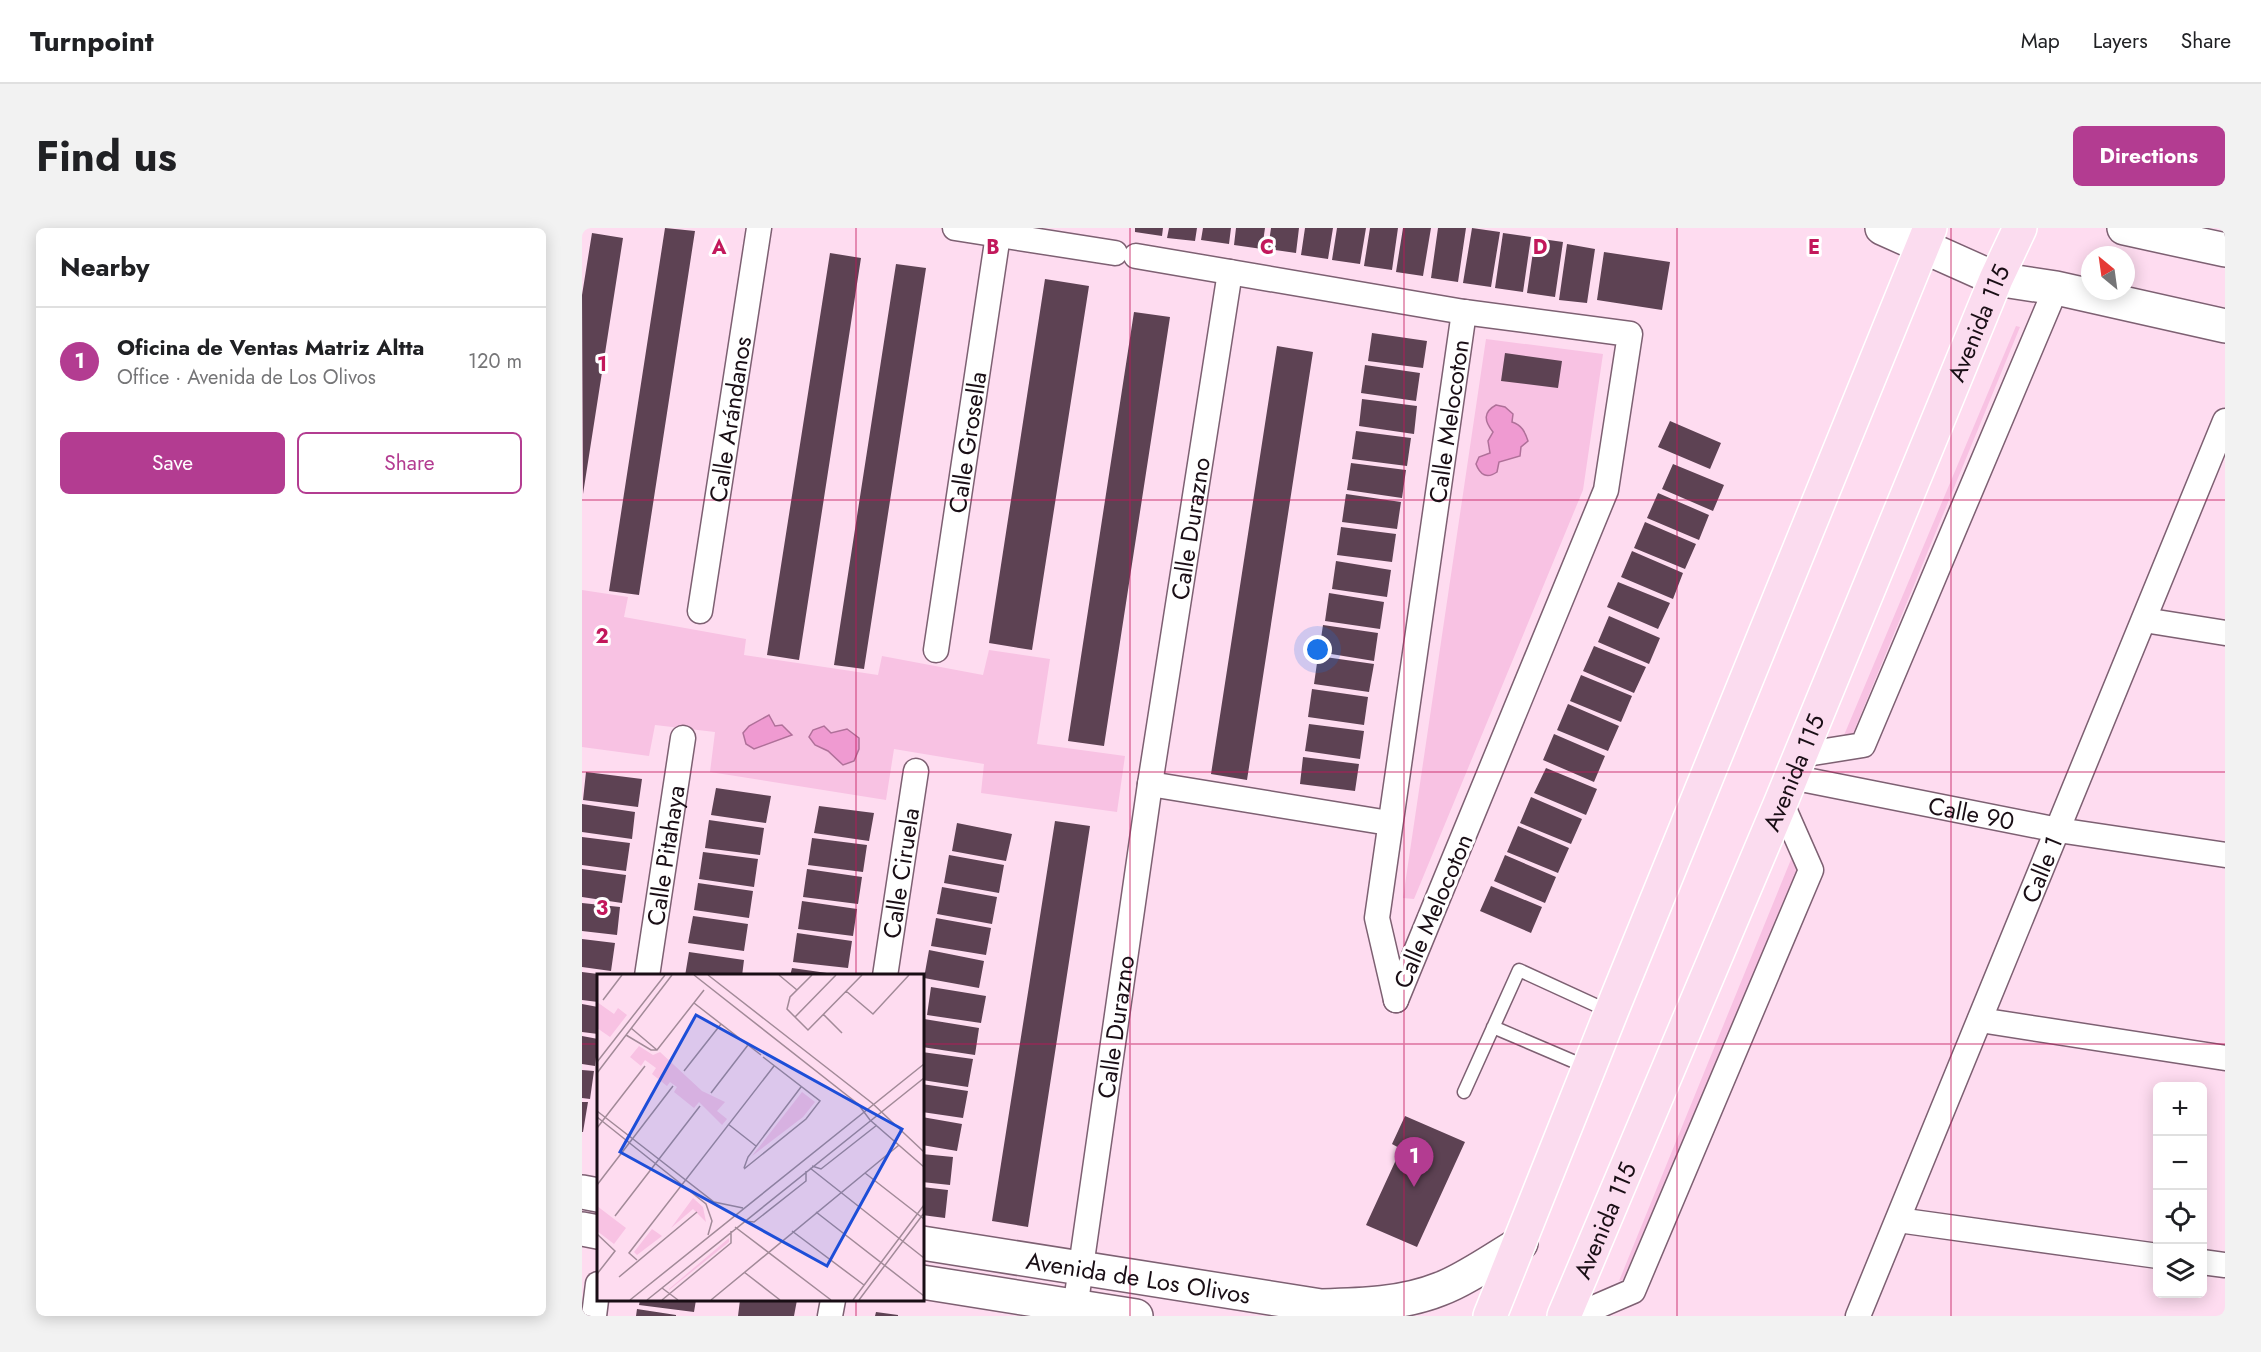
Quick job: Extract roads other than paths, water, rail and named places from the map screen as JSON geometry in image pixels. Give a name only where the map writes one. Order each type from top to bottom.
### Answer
[{"type":"main road","name":"Avenida 115","points":[[1564,1316],[1996,279],[2020,228]]},
{"type":"main road","points":[[1490,1316],[1927,237]]},
{"type":"street","name":"Calle Arándanos","points":[[700,611],[759,228]]},
{"type":"street","points":[[956,228],[1464,312]]},
{"type":"street","points":[[1882,228],[1927,237],[1996,279],[2056,288],[2225,326]]},
{"type":"street","points":[[2124,228],[2225,250]]},
{"type":"street","name":"Calle Grosella","points":[[936,650],[998,235]]},
{"type":"street","name":"Calle Durazno","points":[[1075,1311],[1150,784],[1230,272]]},
{"type":"street","points":[[1575,1316],[1634,1291],[1811,870],[1790,778],[1863,745],[2056,288]]},
{"type":"street","name":"Calle Melocoton","points":[[1464,312],[1630,334],[1606,490],[1396,1000],[1377,918],[1464,312]]},
{"type":"street","name":"Calle 1","points":[[1858,1316],[2225,421]]},
{"type":"street","points":[[2144,620],[2225,633]]},
{"type":"street","name":"Calle Pitahaya","points":[[647,974],[683,738]]},
{"type":"street","name":"Calle Ciruela","points":[[885,974],[916,771]]},
{"type":"street","name":"Calle 90","points":[[1790,778],[2058,830],[2225,855]]},
{"type":"street","points":[[1150,784],[1389,823]]},
{"type":"street","points":[[1980,1020],[2225,1058]]},
{"type":"street","points":[[582,1192],[597,1195]]},
{"type":"street","points":[[1898,1220],[2153,1255]]},
{"type":"street","points":[[582,1229],[597,1232]]},
{"type":"street","name":"Avenida de Los Olivos","points":[[924,1244],[1080,1267],[1321,1311],[1412,1299],[1443,1289],[1521,1243]]},
{"type":"street","points":[[2207,1263],[2225,1265]]},
{"type":"street","name":"Avenida de Los Olivos","points":[[924,1282],[1075,1311],[1136,1316]]},
{"type":"street","points":[[594,1316],[597,1292]]},
{"type":"street","points":[[830,1316],[833,1301]]},
{"type":"lane","points":[[1464,1092],[1519,970],[1604,1009]]},
{"type":"lane","points":[[1494,1027],[1590,1068]]},
{"type":"place","name":"Oficina de Ventas Matriz Altta","points":[[1414,1187]]}]
